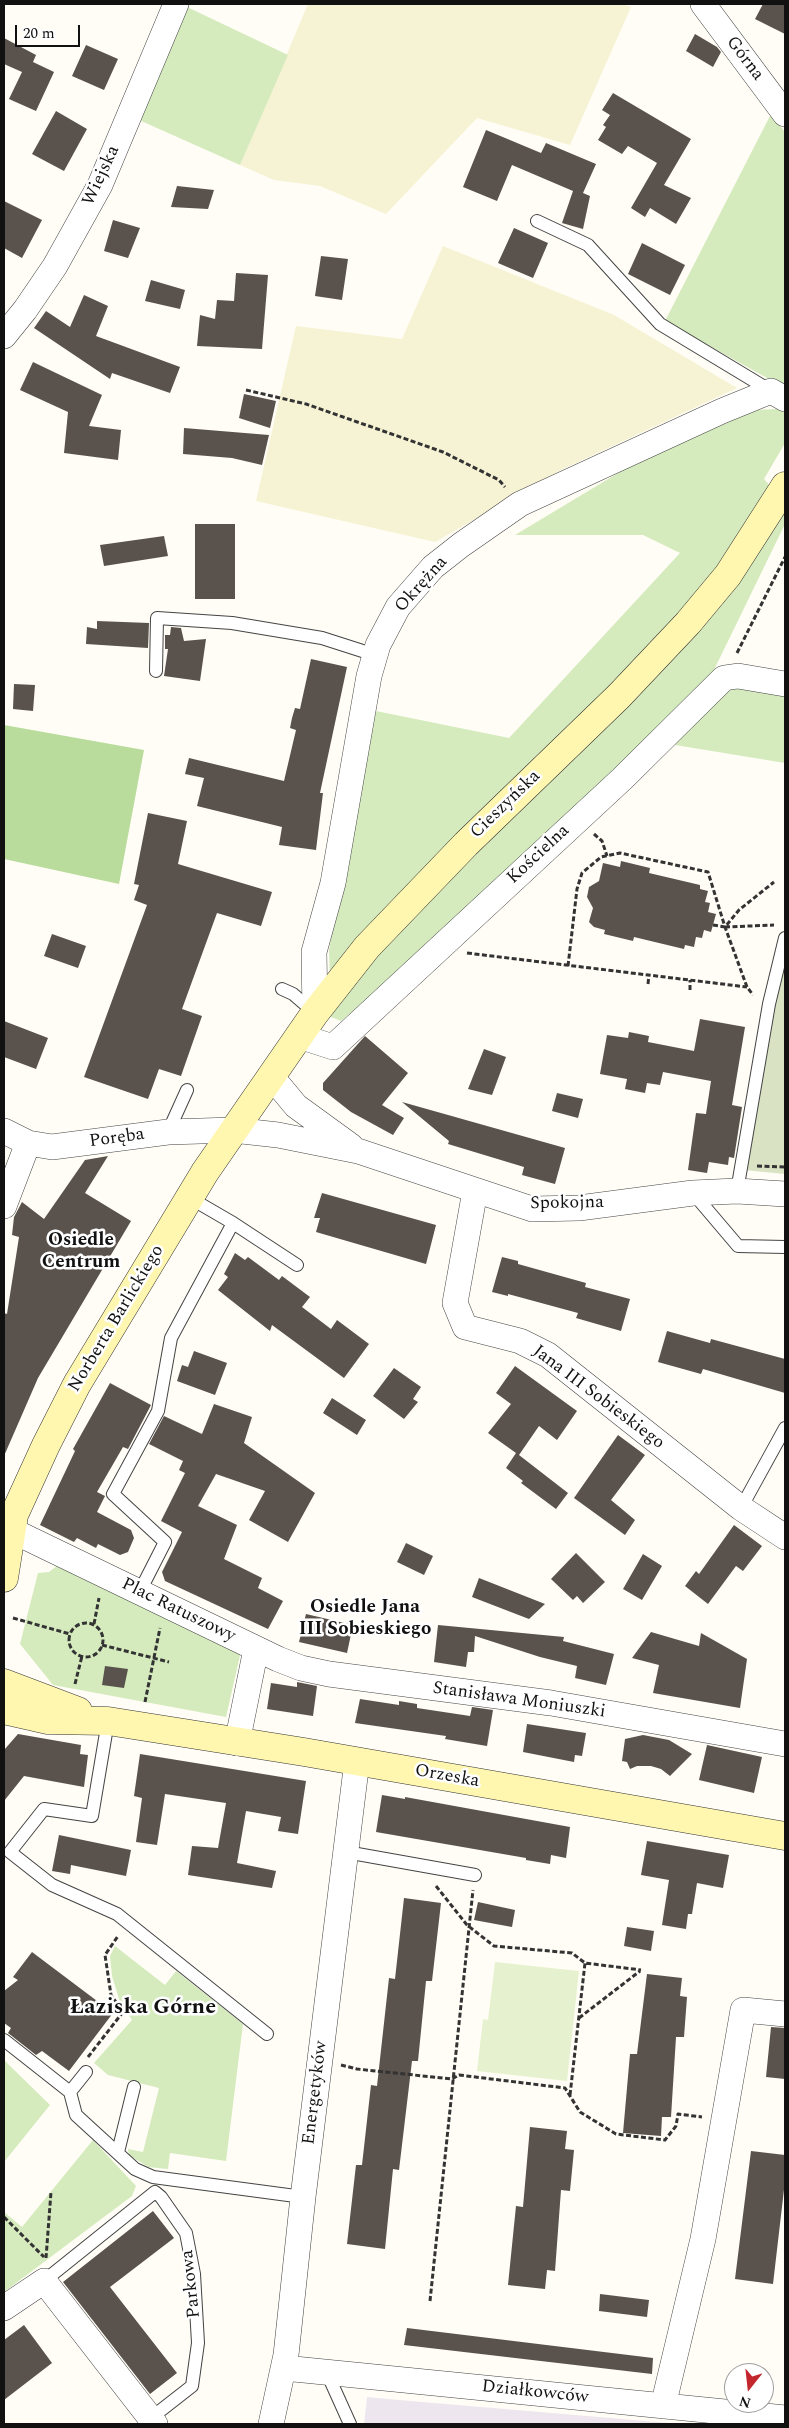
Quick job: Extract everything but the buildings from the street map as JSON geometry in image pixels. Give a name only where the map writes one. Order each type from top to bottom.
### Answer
[{"type":"street","name":"Wiejska","points":[[4,336],[25,310],[55,266],[100,185],[176,4]]},
{"type":"street","name":"Górna","points":[[703,4],[785,114]]},
{"type":"street","name":"Okrężna","points":[[315,1013],[314,952],[332,883],[369,676],[378,645],[398,607],[433,567],[461,544],[520,504],[722,411],[778,395]]},
{"type":"street","name":"Cieszyńska","points":[[233,1130],[315,1013],[367,947],[466,844],[619,696],[688,623],[728,575],[785,486]]},
{"type":"street","points":[[724,678],[738,676],[785,684]]},
{"type":"street","name":"Kościelna","points":[[299,1036],[333,1047],[622,778],[724,678]]},
{"type":"street","name":"Spokojna","points":[[271,1076],[296,1106],[358,1151]]},
{"type":"street","name":"Spokojna","points":[[233,1130],[278,1135],[358,1151],[532,1209],[579,1208],[693,1192],[737,1191],[785,1194]]},
{"type":"street","name":"Poręba","points":[[4,1131],[28,1144],[52,1147],[168,1132],[233,1130]]},
{"type":"street","name":"Norberta Barlickiego","points":[[4,1578],[10,1524],[46,1445],[77,1384],[233,1130]]},
{"type":"street","points":[[4,1206],[28,1144]]},
{"type":"street","name":"Jana III Sobieskiego","points":[[475,1191],[455,1303],[465,1327],[520,1340],[548,1355],[741,1508],[785,1537]]},
{"type":"street","name":"Plac Ratuszowy","points":[[10,1524],[139,1593],[256,1649],[237,1743]]},
{"type":"street","name":"Stanisława Moniuszki","points":[[256,1649],[301,1668],[329,1674],[551,1703],[785,1744]]},
{"type":"street","name":"Orzeska","points":[[4,1683],[51,1702],[108,1721]]},
{"type":"street","name":"Orzeska","points":[[4,1710],[48,1720],[108,1721],[356,1761],[785,1836]]},
{"type":"street","name":"Energetyków","points":[[271,2424],[284,2368],[356,1761]]},
{"type":"street","points":[[663,2406],[703,2239],[743,2010],[785,2014]]},
{"type":"street","name":"Parkowa","points":[[4,2308],[45,2270],[153,2421]]},
{"type":"street","name":"Działkowców","points":[[284,2368],[785,2418]]},
{"type":"lane","points":[[537,221],[588,245],[660,324],[778,395]]},
{"type":"lane","points":[[156,671],[157,618],[232,623],[322,638],[375,655]]},
{"type":"lane","points":[[737,1191],[769,1004],[785,938]]},
{"type":"lane","points":[[282,989],[293,994],[315,1013]]},
{"type":"lane","points":[[168,1132],[187,1090]]},
{"type":"lane","points":[[693,1192],[738,1246],[785,1246]]},
{"type":"lane","points":[[190,1198],[233,1223],[297,1265]]},
{"type":"lane","points":[[139,1593],[165,1542],[113,1494],[158,1410],[170,1338],[233,1223]]},
{"type":"lane","points":[[741,1508],[785,1428]]},
{"type":"lane","points":[[108,1721],[92,1816],[44,1808],[7,1850],[52,1885],[117,1914],[267,2034]]},
{"type":"lane","points":[[346,1852],[475,1875]]},
{"type":"lane","points":[[4,2040],[70,2092],[76,2115],[135,2169],[153,2177],[303,2197]]},
{"type":"lane","points":[[70,2092],[86,2072]]},
{"type":"lane","points":[[118,2152],[134,2087]]},
{"type":"lane","name":"Parkowa","points":[[45,2270],[155,2192],[161,2197],[186,2233],[194,2274],[198,2343],[192,2386],[153,2421]]},
{"type":"lane","points":[[328,2373],[350,2424]]},
{"type":"path","points":[[246,390],[306,404],[443,452],[499,480],[520,504]]},
{"type":"path","points":[[724,678],[785,557]]},
{"type":"path","points":[[588,828],[602,841],[607,856]]},
{"type":"path","points":[[568,966],[577,889],[582,873],[601,857],[620,853],[708,872],[725,927],[747,987],[755,997]]},
{"type":"path","points":[[725,927],[739,910],[774,882]]},
{"type":"path","points":[[713,925],[725,927],[770,924]]},
{"type":"path","points":[[464,953],[747,987]]},
{"type":"path","points":[[648,984],[649,975]]},
{"type":"path","points":[[690,980],[690,990]]},
{"type":"path","points":[[742,1166],[785,1167]]},
{"type":"path","points":[[94,1624],[101,1591]]},
{"type":"path","points":[[13,1618],[70,1634]]},
{"type":"path","points":[[144,1707],[162,1622]]},
{"type":"path","points":[[88,1623],[94,1624],[102,1632],[102,1645],[93,1656],[77,1654],[70,1645],[70,1634],[77,1626],[88,1623]]},
{"type":"path","points":[[102,1645],[169,1662]]},
{"type":"path","points":[[75,1685],[82,1656]]},
{"type":"path","points":[[420,1865],[468,1925],[494,1946],[572,1953],[585,1963],[641,1970],[579,2018]]},
{"type":"path","points":[[430,2301],[468,1925],[475,1875]]},
{"type":"path","points":[[86,2072],[88,2057],[123,2012],[111,1994],[105,1955],[128,1923]]},
{"type":"path","points":[[570,2095],[585,1963]]},
{"type":"path","points":[[320,2063],[452,2080],[458,2075],[565,2088],[580,2112],[616,2134],[665,2140],[676,2126],[678,2114],[725,2120]]},
{"type":"path","points":[[45,2270],[51,2192]]},
{"type":"path","points":[[4,2217],[45,2270]]},
{"type":"shaded area","points":[[308,4],[621,4],[631,7],[570,145],[477,118],[386,214],[320,186],[274,180],[240,165]]},
{"type":"shaded area","points":[[443,246],[614,315],[737,388],[561,470],[435,542],[256,501],[296,326],[402,339]]},
{"type":"shaded area","points":[[367,2397],[399,2400],[681,2424],[364,2424]]},
{"type":"green space","points":[[185,6],[288,55],[240,165],[139,120]]},
{"type":"green space","points":[[771,114],[785,132],[785,388],[665,321]]},
{"type":"green space","points":[[778,409],[785,413],[785,443],[764,479],[785,504],[785,524],[712,674],[785,687],[785,763],[669,744],[341,1021],[331,1017],[329,950],[376,711],[509,738],[680,553],[643,535],[515,535],[673,440],[754,410]]},
{"type":"green space","points":[[4,725],[144,750],[119,884],[4,859]]},
{"type":"green space","points":[[785,958],[785,1174],[744,1170],[773,1010]]},
{"type":"green space","points":[[58,1565],[241,1651],[226,1717],[53,1685],[20,1644],[38,1573],[49,1572]]},
{"type":"green space","points":[[115,1946],[165,1985],[176,1971],[243,2024],[226,2161],[170,2153],[168,2169],[148,2167],[129,2155],[128,2149],[143,2152],[159,2088],[108,2075],[94,2063],[132,2020],[119,1999],[112,1976],[110,1956]]},
{"type":"green space","points":[[495,1962],[579,1971],[567,2081],[477,2071],[483,2019],[488,2020]]},
{"type":"green space","points":[[4,2060],[50,2105],[4,2162]]},
{"type":"green space","points":[[93,2140],[136,2186],[132,2196],[4,2292],[4,2212],[22,2227]]},
{"type":"district","name":"Osiedle Centrum","points":[[81,1252]]},
{"type":"district","name":"Osiedle Jana III Sobieskiego","points":[[365,1619]]},
{"type":"district","name":"Łaziska Górne","points":[[143,2009]]}]
